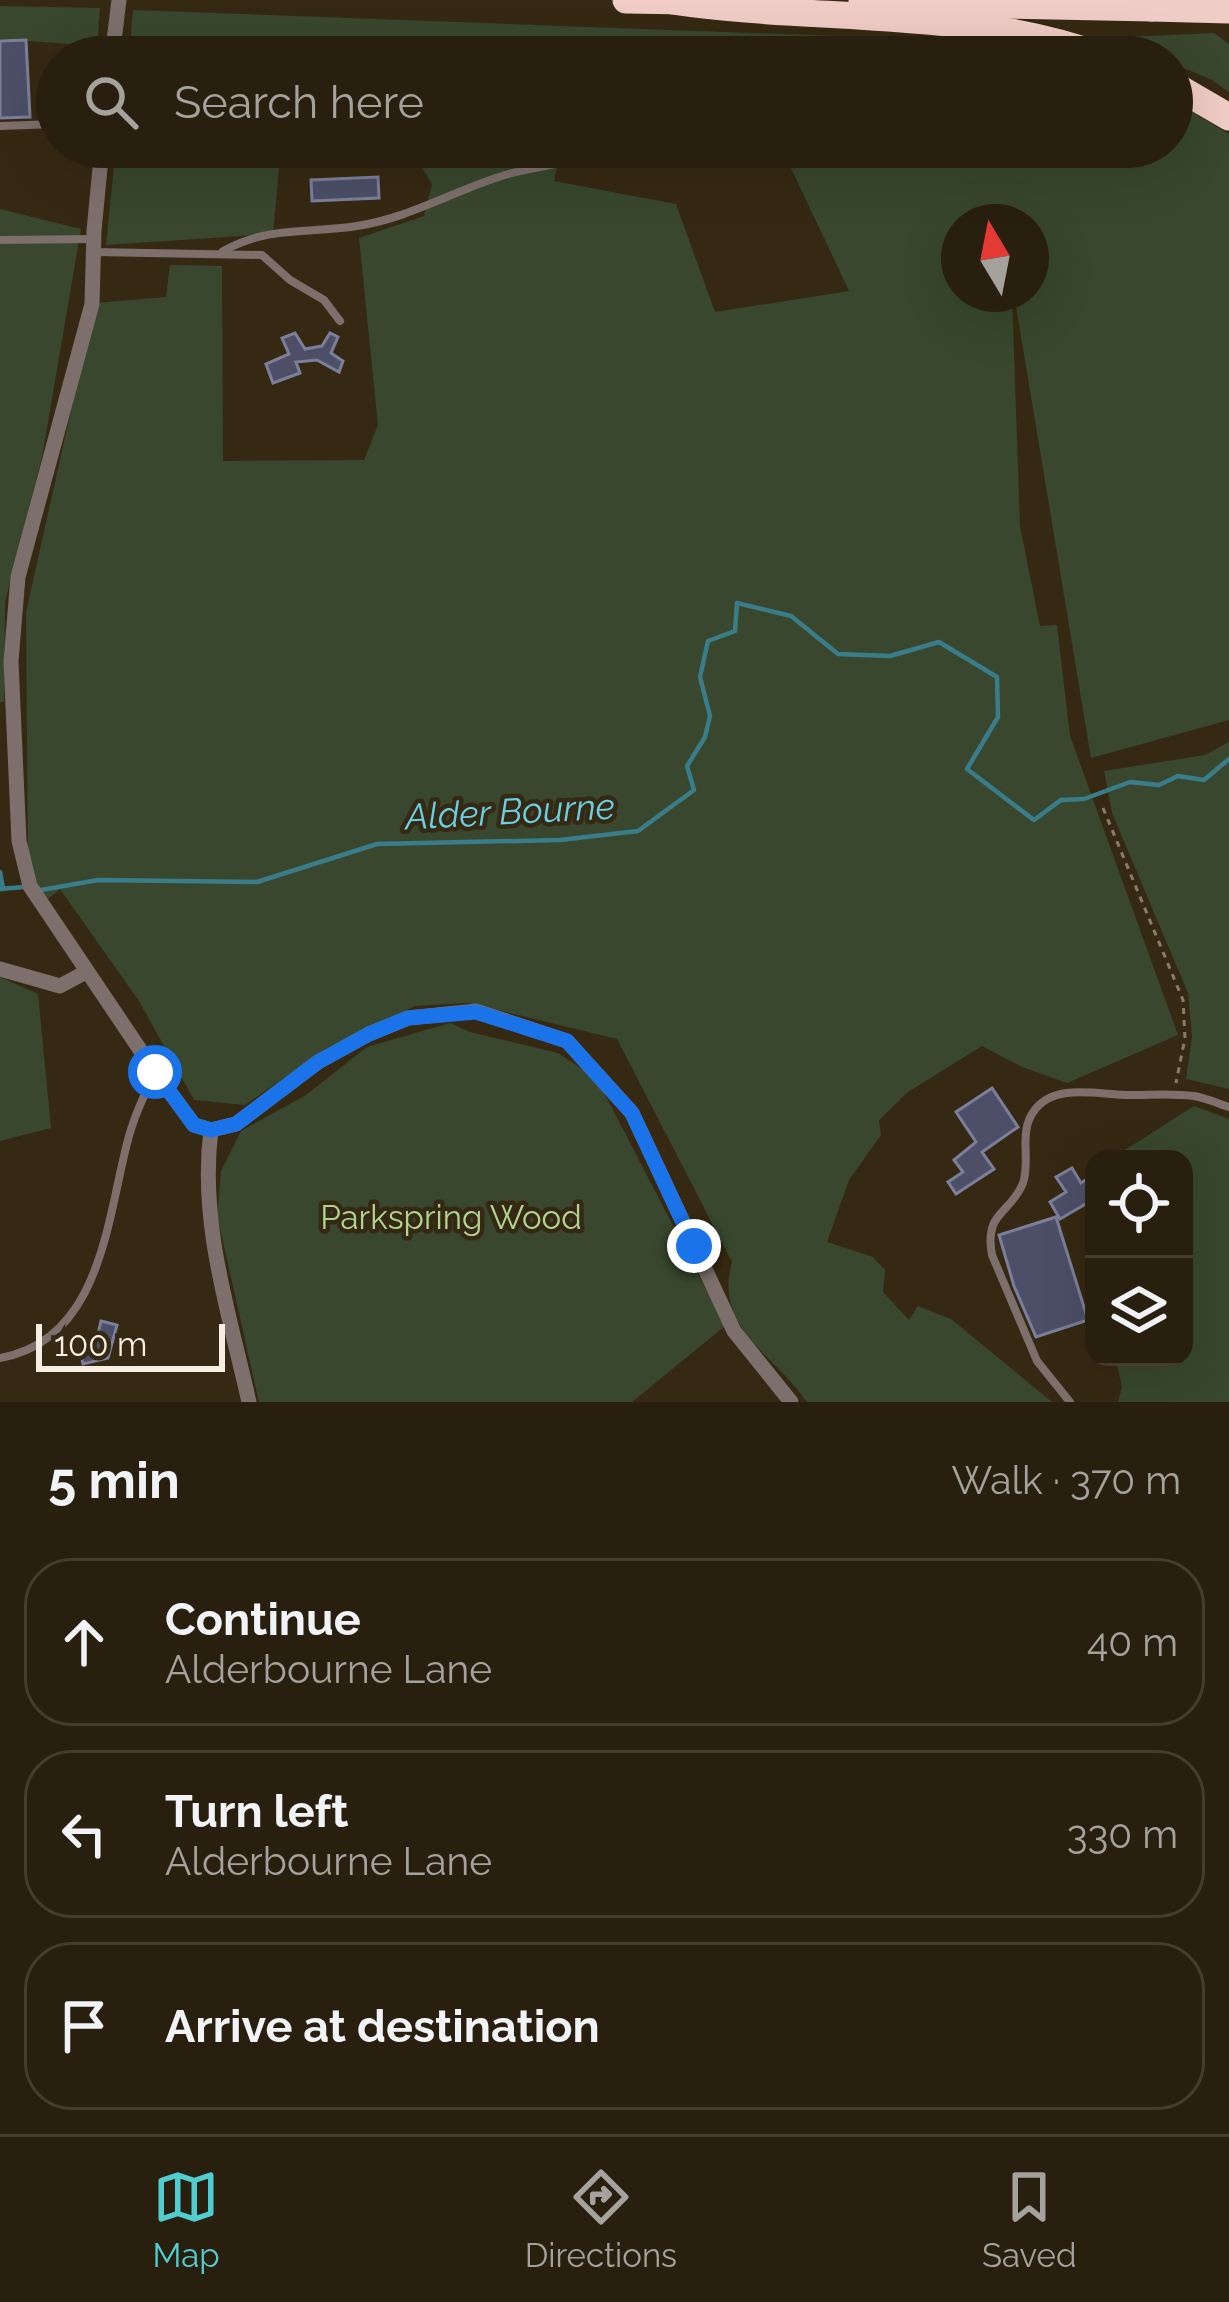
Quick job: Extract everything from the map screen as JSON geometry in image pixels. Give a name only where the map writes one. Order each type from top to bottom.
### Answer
[{"type":"highway","points":[[626,0],[1229,10]]},
{"type":"highway","points":[[1202,0],[1229,26]]},
{"type":"highway","points":[[672,1],[750,13],[928,23],[1023,36]]},
{"type":"highway","points":[[1193,96],[1229,117]]},
{"type":"street","points":[[114,36],[119,0]]},
{"type":"street","points":[[100,168],[92,304],[17,577],[11,661],[19,841],[30,886],[194,1125],[211,1130],[236,1124],[318,1062],[408,1018],[476,1012],[567,1041],[632,1113],[734,1331],[791,1402]]},
{"type":"street","points":[[0,969],[60,986],[86,972]]},
{"type":"street","points":[[211,1130],[208,1220],[249,1402]]},
{"type":"lane","points":[[0,126],[36,126]]},
{"type":"lane","points":[[223,251],[257,235],[352,227],[409,213],[497,177],[534,168]]},
{"type":"lane","points":[[0,240],[262,255],[290,280],[325,300],[340,321]]},
{"type":"lane","points":[[0,1358],[36,1346],[68,1316],[87,1287],[104,1251],[130,1133],[155,1072]]},
{"type":"lane","points":[[1070,1402],[1037,1360],[992,1255],[994,1218],[1024,1180],[1031,1113],[1046,1099],[1072,1093],[1174,1094],[1229,1107]]},
{"type":"path","points":[[1103,808],[1183,1000],[1185,1038],[1174,1094]]},
{"type":"green space","points":[[0,6],[100,8],[98,36],[36,36],[36,42],[0,39]]},
{"type":"green space","points":[[133,10],[833,36],[131,36]]},
{"type":"green space","points":[[1214,33],[1229,44],[1229,92],[1193,72],[1193,36],[1150,36]]},
{"type":"green space","points":[[1193,113],[1229,134],[1229,720],[1091,758],[1017,312],[1049,312],[1049,204],[941,204],[941,312],[1013,312],[1020,526],[1040,626],[1057,625],[1070,736],[1178,1035],[1067,1083],[982,1046],[908,1092],[879,1120],[881,1135],[849,1180],[827,1242],[873,1257],[885,1270],[883,1292],[909,1320],[918,1306],[951,1319],[1052,1402],[807,1402],[739,1323],[728,1285],[732,1262],[617,1039],[469,1003],[415,1006],[327,1048],[245,1105],[194,1100],[139,1001],[60,889],[48,899],[33,878],[28,856],[26,612],[95,303],[166,297],[170,265],[222,266],[223,461],[364,460],[378,425],[359,238],[424,216],[432,184],[422,168],[557,168],[554,181],[676,204],[715,312],[849,291],[791,168],[1193,168]]},
{"type":"green space","points":[[114,168],[279,168],[273,234],[106,245]]},
{"type":"green space","points":[[0,209],[81,229],[42,457],[5,602],[4,702],[0,702]]},
{"type":"green space","points":[[1229,742],[1229,1089],[1186,1079],[1192,1037],[1188,993],[1112,813],[1104,771],[1205,755]]},
{"type":"green space","points":[[0,977],[38,994],[51,1128],[0,1141]]},
{"type":"green space","name":"Parkspring Wood","points":[[450,1023],[558,1053],[597,1079],[725,1326],[632,1402],[259,1402],[217,1215],[221,1171],[241,1131],[306,1095],[367,1047]]},
{"type":"green space","points":[[1194,1106],[1229,1119],[1229,1402],[1118,1402],[1122,1387],[1117,1366],[1193,1366],[1193,1150],[1125,1150]]},
{"type":"building","points":[[26,40],[30,117],[0,118],[0,41]]},
{"type":"building","points":[[378,177],[379,198],[312,201],[311,180]]},
{"type":"building","points":[[295,333],[305,349],[322,346],[330,333],[338,337],[331,353],[343,361],[339,372],[317,360],[296,362],[300,373],[273,383],[266,364],[289,354],[282,338]]},
{"type":"building","points":[[992,1088],[1018,1127],[982,1152],[994,1169],[956,1194],[948,1182],[963,1172],[954,1160],[976,1142],[956,1112]]},
{"type":"building","points":[[1072,1168],[1081,1183],[1085,1180],[1085,1204],[1060,1219],[1050,1202],[1066,1192],[1056,1177]]},
{"type":"building","points":[[1056,1217],[1085,1321],[1036,1337],[999,1235]]},
{"type":"building","points":[[101,1321],[117,1325],[108,1358],[83,1364],[80,1350],[95,1346]]},
{"type":"waterway","name":"Alder Bourne","points":[[41,890],[98,880],[257,882],[377,844],[560,840],[638,831],[694,790],[687,766],[705,737],[710,716],[700,677],[708,641],[735,631],[737,603],[791,616],[838,654],[890,656],[939,642],[997,677],[998,717],[967,769],[1034,820],[1061,800],[1084,799],[1130,782],[1159,785],[1178,776],[1204,780],[1229,759]]},
{"type":"waterway","points":[[0,872],[3,889]]},
{"type":"waterway","name":"Alder Bourne","points":[[0,889],[24,887]]},
{"type":"route","points":[[155,1072],[194,1125],[211,1130],[236,1124],[318,1062],[408,1018],[476,1012],[567,1041],[632,1113],[694,1246]]}]
